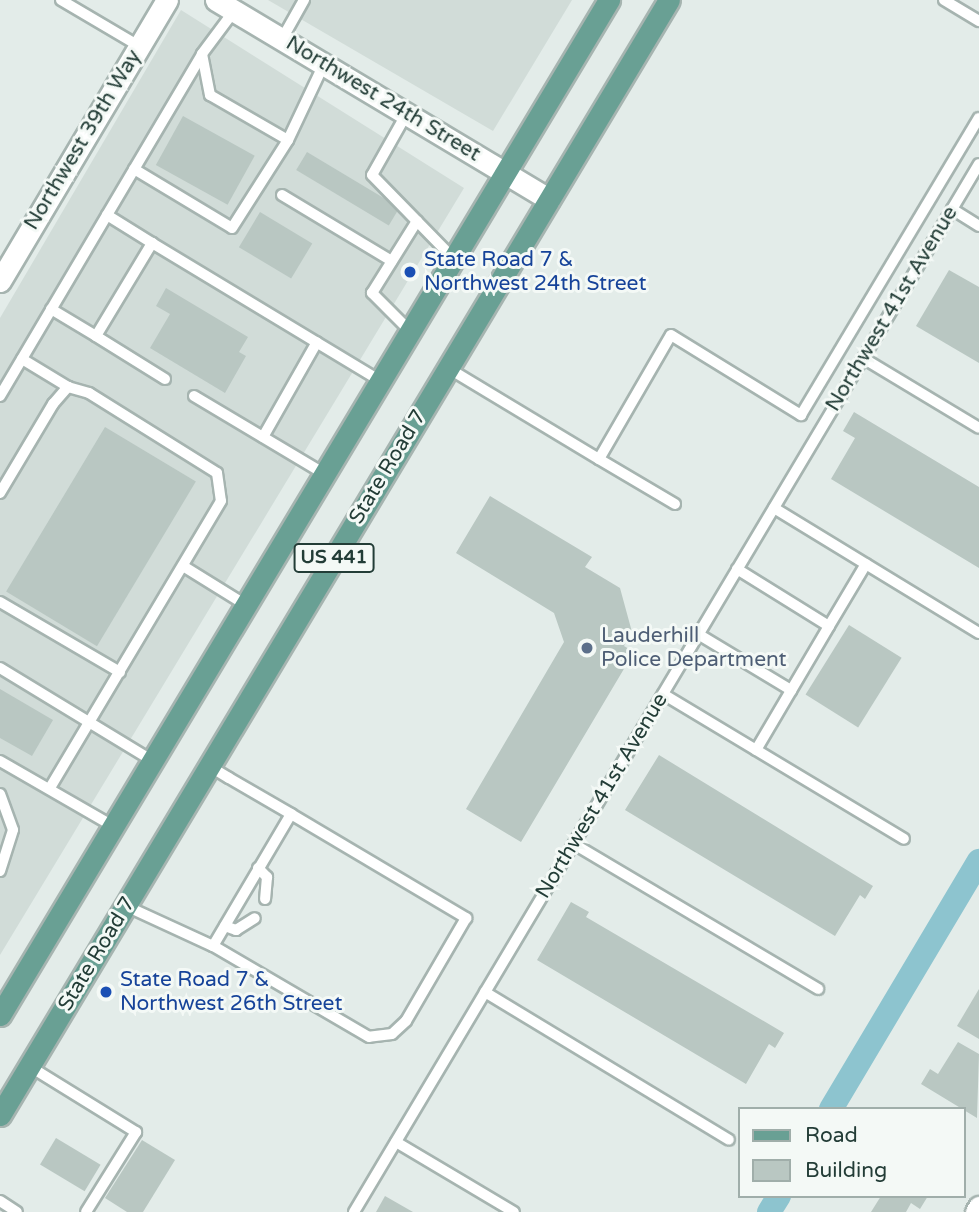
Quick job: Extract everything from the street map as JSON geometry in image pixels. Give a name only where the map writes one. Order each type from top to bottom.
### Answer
[{"type":"main road","name":"US 441","points":[[2,1007],[153,761],[609,0]]},
{"type":"main road","name":"State Road 7","points":[[0,1115],[669,0]]},
{"type":"street","name":"Northwest 39th Way","points":[[0,281],[167,0]]},
{"type":"street","name":"Northwest 24th Street","points":[[225,5],[549,199]]},
{"type":"street","points":[[976,1212],[979,1207]]},
{"type":"lane","points":[[61,0],[139,46]]},
{"type":"lane","points":[[282,39],[304,0]]},
{"type":"lane","points":[[944,0],[979,21]]},
{"type":"lane","points":[[0,396],[202,54],[225,5]]},
{"type":"lane","points":[[202,54],[209,95],[288,140]]},
{"type":"lane","points":[[134,169],[232,228],[288,140],[324,64]]},
{"type":"lane","points":[[407,113],[372,175],[454,259]]},
{"type":"lane","points":[[598,459],[671,335],[801,415],[979,118]]},
{"type":"lane","name":"Northwest 41st Avenue","points":[[354,1212],[979,164]]},
{"type":"lane","points":[[282,195],[392,261]]},
{"type":"lane","points":[[952,209],[979,226]]},
{"type":"lane","points":[[107,215],[381,381]]},
{"type":"lane","points":[[411,331],[372,293],[416,221]]},
{"type":"lane","points":[[96,336],[152,243]]},
{"type":"lane","points":[[51,309],[165,379]]},
{"type":"lane","points":[[263,437],[317,342]]},
{"type":"lane","points":[[863,358],[979,428]]},
{"type":"lane","points":[[22,359],[68,387],[89,393],[217,473],[221,501],[49,789]]},
{"type":"lane","points":[[448,368],[675,505]]},
{"type":"lane","points":[[0,494],[53,404],[68,387]]},
{"type":"lane","points":[[194,396],[325,474]]},
{"type":"lane","points":[[774,508],[979,633]]},
{"type":"lane","points":[[756,750],[866,564]]},
{"type":"lane","points":[[183,566],[246,605]]},
{"type":"lane","points":[[737,569],[829,626]]},
{"type":"lane","points":[[0,602],[120,672]]},
{"type":"lane","points":[[698,634],[791,690]]},
{"type":"lane","points":[[0,668],[153,761]]},
{"type":"lane","points":[[663,694],[904,839]]},
{"type":"lane","points":[[0,761],[113,826]]},
{"type":"lane","points":[[126,906],[213,946],[369,1037],[392,1034],[406,1021],[466,918],[209,766]]},
{"type":"lane","points":[[0,794],[13,830],[0,871]]},
{"type":"lane","points":[[213,946],[291,814]]},
{"type":"lane","points":[[574,844],[818,989]]},
{"type":"lane","points":[[258,868],[267,877],[265,899]]},
{"type":"lane","points":[[225,926],[236,930],[255,918]]},
{"type":"lane","points":[[485,992],[729,1140]]},
{"type":"lane","points":[[29,1066],[136,1132],[86,1212]]},
{"type":"lane","points":[[396,1142],[514,1212]]},
{"type":"lane","points":[[0,1201],[17,1212]]},
{"type":"shaded area","points":[[268,0],[572,0],[493,131]]},
{"type":"shaded area","points":[[181,10],[464,188],[0,955],[0,318]]},
{"type":"building","points":[[183,116],[255,156],[228,205],[156,165]]},
{"type":"building","points":[[307,152],[400,208],[389,226],[296,170]]},
{"type":"building","points":[[260,212],[312,243],[291,279],[239,247]]},
{"type":"building","points":[[949,270],[979,287],[979,363],[916,326]]},
{"type":"building","points":[[166,288],[248,337],[239,352],[246,356],[225,393],[150,348],[170,314],[156,306]]},
{"type":"building","points":[[854,412],[979,487],[979,568],[831,479],[855,438],[843,431]]},
{"type":"building","points":[[105,427],[196,482],[97,646],[6,592]]},
{"type":"building","points":[[490,496],[592,557],[585,567],[620,588],[632,632],[624,646],[634,652],[521,842],[466,809],[564,642],[554,613],[456,553]]},
{"type":"building","points":[[849,625],[902,658],[858,727],[806,695]]},
{"type":"building","points":[[0,689],[53,720],[32,756],[0,738]]},
{"type":"building","points":[[659,755],[873,886],[865,899],[860,895],[835,936],[625,810]]},
{"type":"building","points":[[571,902],[589,912],[586,917],[784,1033],[775,1048],[769,1044],[746,1084],[537,960]]},
{"type":"building","points":[[979,989],[979,1039],[957,1026]]},
{"type":"building","points":[[958,1042],[979,1054],[977,1118],[965,1111],[965,1107],[959,1107],[921,1084],[930,1069],[938,1074]]},
{"type":"building","points":[[56,1138],[101,1165],[85,1191],[40,1165]]},
{"type":"building","points":[[142,1140],[175,1160],[143,1212],[127,1212],[105,1198]]},
{"type":"building","points":[[385,1196],[413,1212],[376,1212]]},
{"type":"building","points":[[880,1198],[927,1198],[920,1209],[911,1203],[906,1212],[871,1212]]},
{"type":"waterway","points":[[832,1107],[979,861]]},
{"type":"waterway","points":[[769,1212],[778,1198]]},
{"type":"place","name":"State Road 7 & Northwest 24th Street","points":[[410,272]]},
{"type":"place","name":"Lauderhill Police Department","points":[[587,648]]},
{"type":"place","name":"State Road 7 & Northwest 26th Street","points":[[106,992]]}]
